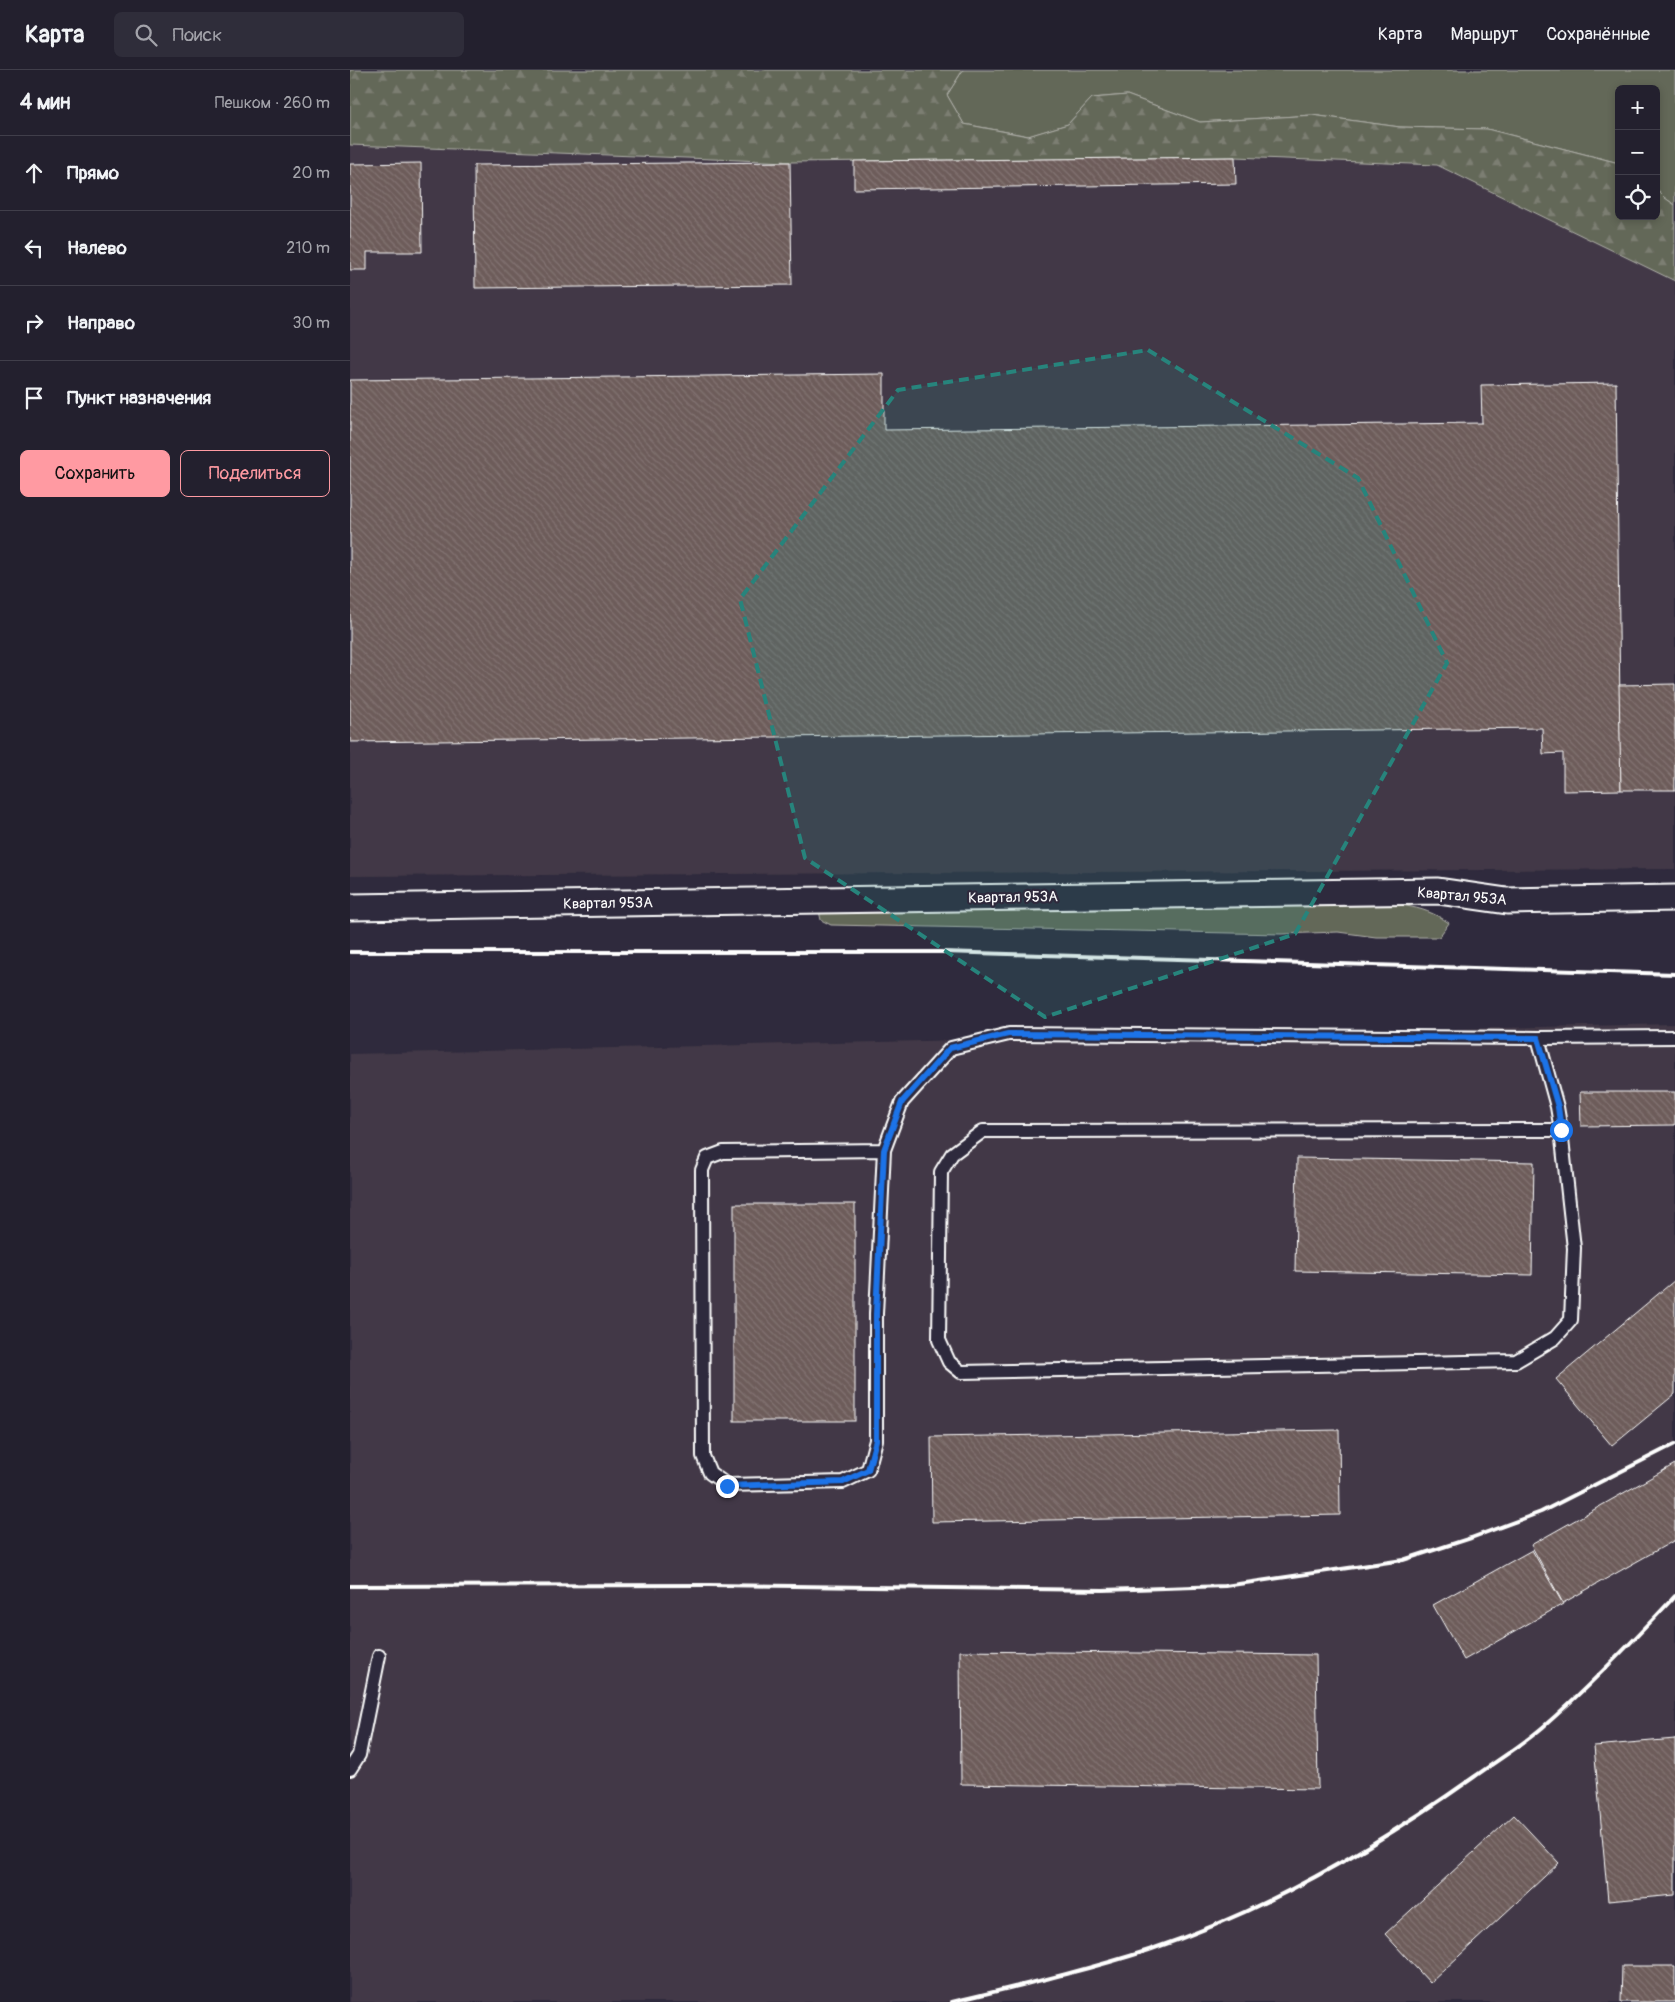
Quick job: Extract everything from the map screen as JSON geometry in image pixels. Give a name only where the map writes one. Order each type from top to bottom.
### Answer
[{"type":"street","name":"Квартал 953А","points":[[350,908],[1438,891],[1508,901],[1675,898]]},
{"type":"lane","points":[[884,1150],[723,1152],[707,1158],[702,1170],[703,1456],[710,1473],[727,1486],[843,1482],[868,1470],[876,1440],[876,1314],[884,1150],[902,1102],[950,1048],[1008,1034],[1538,1038],[1675,1036]]},
{"type":"lane","points":[[1538,1038],[1558,1107],[1561,1130],[1574,1248],[1571,1320],[1554,1338],[1516,1361],[961,1372],[949,1362],[939,1340],[941,1172],[952,1154],[983,1131],[1561,1130]]},
{"type":"lane","points":[[350,1769],[359,1755],[379,1656]]},
{"type":"highlighted area","points":[[1148,350],[1358,478],[1447,663],[1295,934],[1045,1017],[805,858],[740,599],[898,390]]},
{"type":"shaded area","points":[[350,145],[790,162],[1235,157],[1437,165],[1675,281],[1675,869],[350,876]]},
{"type":"shaded area","points":[[1675,1024],[1675,2002],[350,2002],[350,1054]]},
{"type":"green space","points":[[350,70],[963,70],[947,95],[964,124],[1028,136],[1068,124],[1092,98],[1127,95],[1200,122],[1312,115],[1400,127],[1487,129],[1615,162],[1615,220],[1660,220],[1660,193],[1675,205],[1675,281],[1437,165],[1235,157],[790,162],[350,145]]},
{"type":"green space","points":[[963,70],[1675,70],[1675,205],[1660,193],[1660,85],[1615,85],[1615,162],[1487,129],[1400,127],[1312,115],[1200,122],[1127,95],[1092,98],[1068,124],[1029,136],[964,124],[947,95]]},
{"type":"green space","points":[[1394,904],[1417,908],[1438,916],[1449,923],[1439,937],[1376,937],[1338,932],[1281,934],[831,925],[821,920],[819,911]]},
{"type":"building","points":[[1235,157],[1236,184],[854,189],[854,161]]},
{"type":"building","points":[[790,162],[792,285],[475,288],[474,165]]},
{"type":"building","points":[[421,163],[422,252],[367,252],[367,270],[350,270],[350,164]]},
{"type":"building","points":[[884,374],[884,430],[1482,423],[1481,385],[1616,383],[1621,790],[1563,791],[1563,753],[1543,754],[1542,728],[350,742],[350,380]]},
{"type":"building","points":[[1675,684],[1675,790],[1621,790],[1619,685]]},
{"type":"building","points":[[1580,1092],[1675,1092],[1675,1125],[1581,1126]]},
{"type":"building","points":[[1297,1158],[1534,1162],[1532,1275],[1295,1271]]},
{"type":"building","points":[[734,1204],[855,1204],[855,1421],[734,1421]]},
{"type":"building","points":[[1675,1280],[1675,1394],[1612,1446],[1556,1379]]},
{"type":"building","points":[[1339,1430],[1340,1515],[932,1522],[931,1437]]},
{"type":"building","points":[[1675,1464],[1675,1540],[1563,1603],[1531,1545]]},
{"type":"building","points":[[1532,1550],[1563,1604],[1464,1660],[1433,1605]]},
{"type":"building","points":[[960,1651],[1316,1655],[1318,1789],[961,1784]]},
{"type":"building","points":[[1675,1739],[1675,1895],[1608,1901],[1594,1746]]},
{"type":"building","points":[[1514,1815],[1559,1863],[1430,1983],[1385,1934]]},
{"type":"building","points":[[1622,1966],[1675,1966],[1675,2002],[1621,2002]]},
{"type":"railway","points":[[350,952],[943,952],[1675,974]]},
{"type":"railway","points":[[350,1586],[708,1585],[1103,1590],[1225,1586],[1403,1560],[1471,1538],[1541,1512],[1675,1444]]},
{"type":"railway","points":[[952,2002],[1076,1971],[1149,1950],[1235,1917],[1318,1876],[1436,1803],[1535,1734],[1594,1680],[1675,1596]]},
{"type":"route","points":[[727,1486],[843,1482],[868,1470],[876,1440],[876,1314],[884,1150],[902,1102],[950,1048],[1008,1034],[1538,1038],[1558,1107],[1561,1130]]}]
